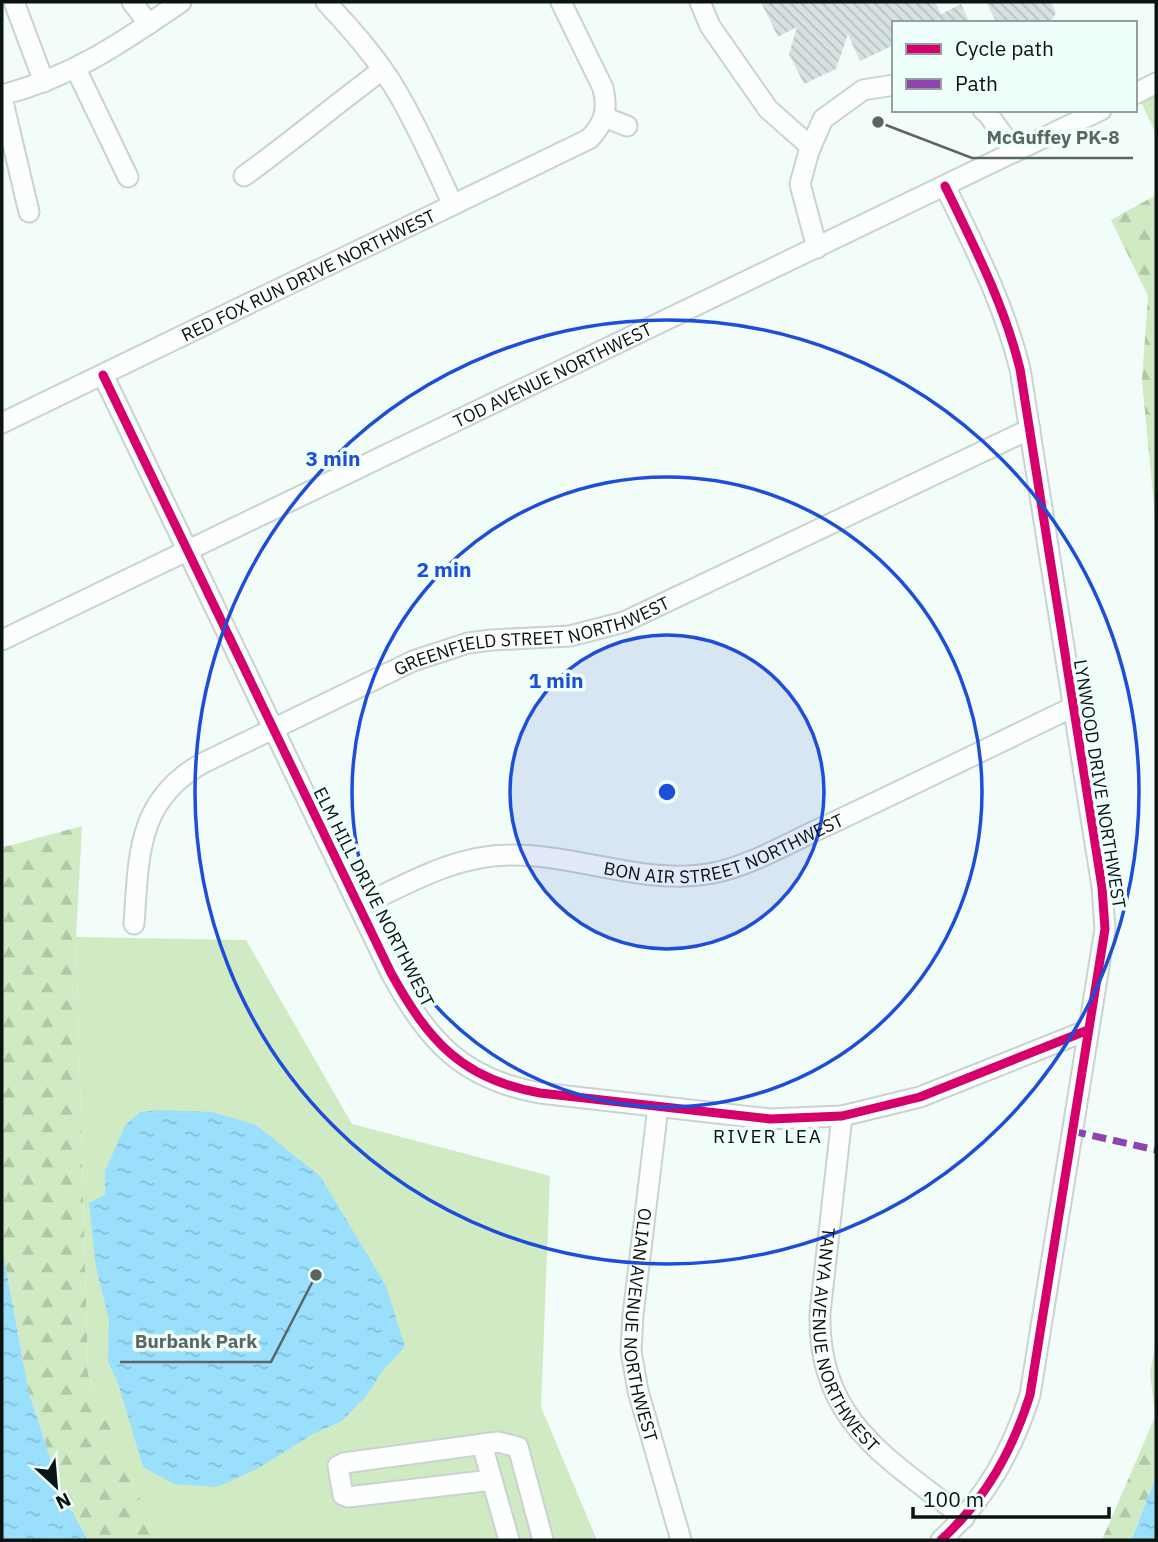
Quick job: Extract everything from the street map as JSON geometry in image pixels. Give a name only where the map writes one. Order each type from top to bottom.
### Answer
[{"type":"street","points":[[13,2],[44,82]]},
{"type":"street","points":[[132,2],[149,24]]},
{"type":"street","points":[[29,212],[2,97],[76,69],[181,2]]},
{"type":"street","points":[[326,2],[368,49],[410,114],[453,205]]},
{"type":"street","points":[[561,2],[603,88],[607,103],[604,117],[626,126]]},
{"type":"street","points":[[700,2],[710,26],[768,109],[811,147]]},
{"type":"street","points":[[76,69],[128,177]]},
{"type":"street","points":[[244,176],[292,142],[382,70]]},
{"type":"street","points":[[1137,93],[1156,83]]},
{"type":"street","points":[[817,248],[800,184],[823,119],[863,90],[892,85]]},
{"type":"street","points":[[986,112],[1014,152]]},
{"type":"street","name":"TOD AVENUE NORTHWEST","points":[[2,640],[1097,112]]},
{"type":"street","name":"RED FOX RUN DRIVE NORTHWEST","points":[[2,423],[586,141],[597,130],[604,117]]},
{"type":"street","name":"LYNWOOD DRIVE NORTHWEST","points":[[941,1540],[964,1518],[1005,1460],[1019,1430],[1030,1395],[1102,952],[1105,911],[1020,369],[1007,320],[992,282],[945,186]]},
{"type":"street","name":"ELM HILL DRIVE NORTHWEST","points":[[103,375],[413,1012],[435,1040],[462,1063],[493,1080],[524,1090],[770,1119],[842,1116],[920,1097],[1088,1030]]},
{"type":"street","name":"GREENFIELD STREET NORTHWEST","points":[[134,924],[141,843],[148,821],[160,799],[192,768],[413,661],[446,649],[491,640],[570,636],[624,622],[1030,429]]},
{"type":"street","name":"BON AIR STREET NORTHWEST","points":[[360,906],[446,866],[493,856],[534,856],[669,876],[726,870],[825,826],[1073,707]]},
{"type":"street","name":"OLIAN AVENUE NORTHWEST","points":[[658,1107],[631,1351],[638,1391],[676,1539]]},
{"type":"street","name":"TANYA AVENUE NORTHWEST","points":[[842,1116],[820,1313],[825,1368],[837,1399],[864,1437],[964,1518]]},
{"type":"street","points":[[492,1480],[348,1497],[343,1495],[338,1466],[498,1442],[518,1447],[543,1540]]},
{"type":"street","points":[[482,1444],[509,1540]]},
{"type":"green space","points":[[1156,92],[1156,134],[1140,100]]},
{"type":"green space","points":[[1156,195],[1156,527],[1142,380],[1148,296],[1111,220]]},
{"type":"green space","points":[[82,826],[76,937],[88,1374],[157,1540],[88,1540],[62,1494],[29,1393],[2,1247],[2,846]]},
{"type":"green space","points":[[76,937],[246,940],[352,1124],[550,1176],[541,1407],[597,1540],[157,1540],[88,1374]]},
{"type":"green space","points":[[1156,1343],[1156,1477],[1131,1540],[1102,1540],[1155,1417],[1150,1372]]},
{"type":"water","points":[[140,1112],[212,1112],[256,1125],[320,1176],[386,1286],[405,1347],[383,1370],[367,1395],[342,1421],[313,1434],[259,1468],[217,1487],[174,1484],[143,1467],[119,1386],[108,1361],[109,1320],[96,1267],[89,1203],[105,1195],[105,1171],[125,1126]]},
{"type":"water","points":[[2,1247],[29,1393],[62,1494],[88,1540],[3,1540]]},
{"type":"water","points":[[1156,1477],[1156,1540],[1131,1540],[1132,1538]]},
{"type":"building","points":[[761,2],[935,2],[941,14],[961,4],[969,21],[892,21],[892,46],[860,61],[848,34],[836,69],[804,84],[789,54],[797,27],[778,37]]},
{"type":"building","points":[[986,2],[1051,2],[1056,13],[1051,21],[996,21]]},
{"type":"marked path","points":[[1072,1131],[1156,1150]]},
{"type":"cycle path","points":[[941,1540],[984,1492],[1006,1455],[1030,1395],[1105,929],[1102,887],[1020,369],[997,298],[945,186]]},
{"type":"cycle path","points":[[103,375],[391,973],[434,1037],[468,1067],[512,1087],[540,1093],[770,1119],[842,1116],[920,1097],[1088,1030]]},
{"type":"place","name":"McGuffey PK-8","points":[[878,122]]},
{"type":"place","name":"Burbank Park","points":[[316,1275]]},
{"type":"district","name":"RIVER LEA","points":[[768,1136]]}]
